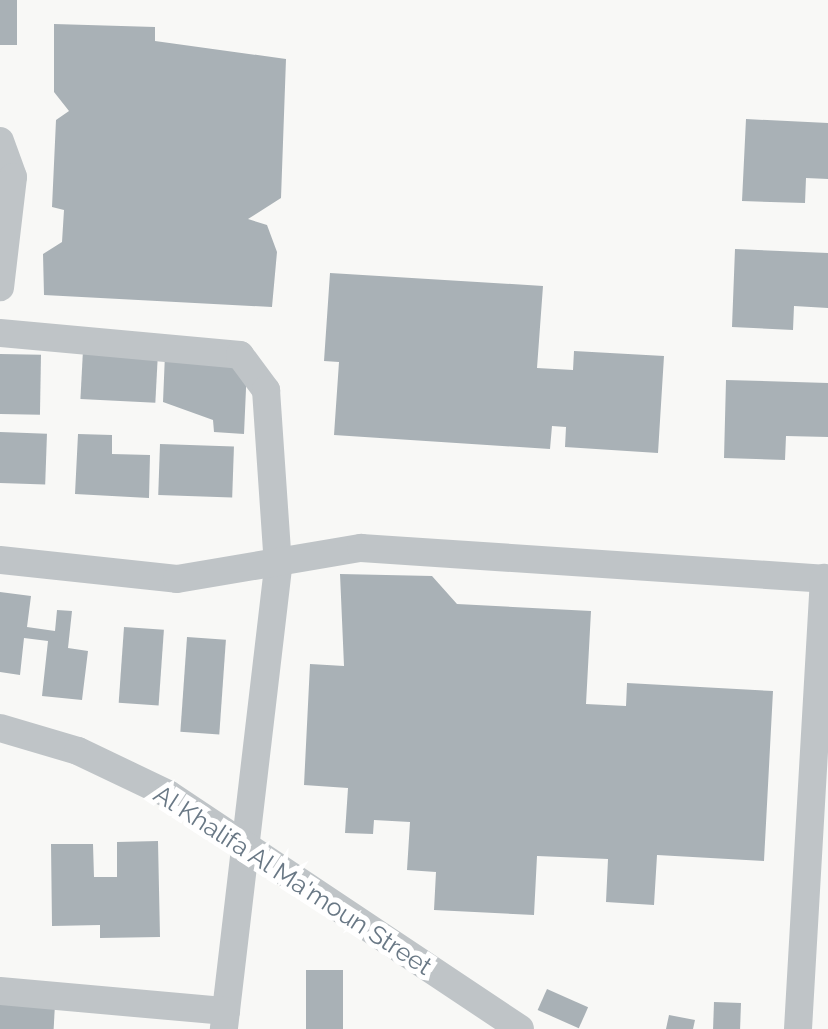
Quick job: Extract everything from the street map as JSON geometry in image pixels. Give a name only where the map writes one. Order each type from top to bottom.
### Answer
[{"type":"street","points":[[0,141],[13,177],[0,287]]},
{"type":"street","points":[[0,333],[217,351],[258,369],[276,449],[278,568],[225,1020],[0,991]]},
{"type":"street","points":[[0,560],[177,578],[278,568],[360,548],[826,578],[798,1029]]},
{"type":"street","name":"Al Khalifa Al Ma'moun Street","points":[[0,728],[78,750],[168,794],[245,850],[520,1029]]},
{"type":"building","points":[[0,0],[17,0],[17,45],[0,45]]},
{"type":"building","points":[[54,24],[155,27],[155,41],[286,59],[281,198],[248,219],[267,225],[277,252],[272,307],[44,295],[43,254],[62,242],[64,210],[52,207],[56,120],[69,111],[54,92]]},
{"type":"building","points":[[746,119],[828,123],[828,179],[806,178],[805,203],[742,201]]},
{"type":"building","points":[[735,249],[828,253],[828,308],[794,306],[793,330],[732,327]]},
{"type":"building","points":[[330,273],[543,286],[537,368],[573,370],[574,351],[664,356],[658,453],[565,447],[566,427],[552,426],[550,449],[334,435],[339,362],[324,361]]},
{"type":"building","points":[[83,350],[158,354],[155,403],[80,399]]},
{"type":"building","points":[[0,354],[41,355],[40,415],[0,414]]},
{"type":"building","points":[[165,354],[247,366],[244,434],[214,432],[213,420],[163,402]]},
{"type":"building","points":[[726,380],[828,383],[828,437],[786,436],[785,460],[724,458]]},
{"type":"building","points":[[0,432],[47,434],[45,485],[0,483]]},
{"type":"building","points":[[78,434],[112,435],[112,454],[150,455],[149,498],[75,494]]},
{"type":"building","points":[[160,444],[234,447],[232,498],[158,495]]},
{"type":"building","points":[[340,574],[432,576],[457,604],[591,611],[586,704],[626,706],[627,683],[773,691],[764,861],[657,855],[654,905],[606,902],[608,859],[537,856],[534,915],[434,910],[436,872],[407,870],[410,822],[374,820],[373,834],[345,833],[348,788],[304,785],[310,664],[344,666]]},
{"type":"building","points":[[0,592],[31,596],[27,627],[55,631],[57,610],[72,611],[68,648],[88,651],[82,700],[42,696],[48,641],[24,638],[20,675],[0,672]]},
{"type":"building","points":[[124,627],[164,630],[159,706],[119,703]]},
{"type":"building","points":[[187,637],[226,640],[219,734],[180,732]]},
{"type":"building","points":[[158,841],[160,937],[100,938],[100,925],[52,926],[51,844],[93,844],[94,877],[117,877],[117,842]]},
{"type":"building","points":[[306,970],[343,970],[343,1029],[306,1029]]},
{"type":"building","points":[[547,989],[588,1007],[579,1028],[538,1010]]},
{"type":"building","points":[[0,1002],[55,1005],[54,1029],[0,1029]]},
{"type":"building","points":[[714,1002],[741,1003],[740,1029],[713,1029]]},
{"type":"building","points":[[669,1015],[695,1020],[693,1029],[666,1029]]}]
